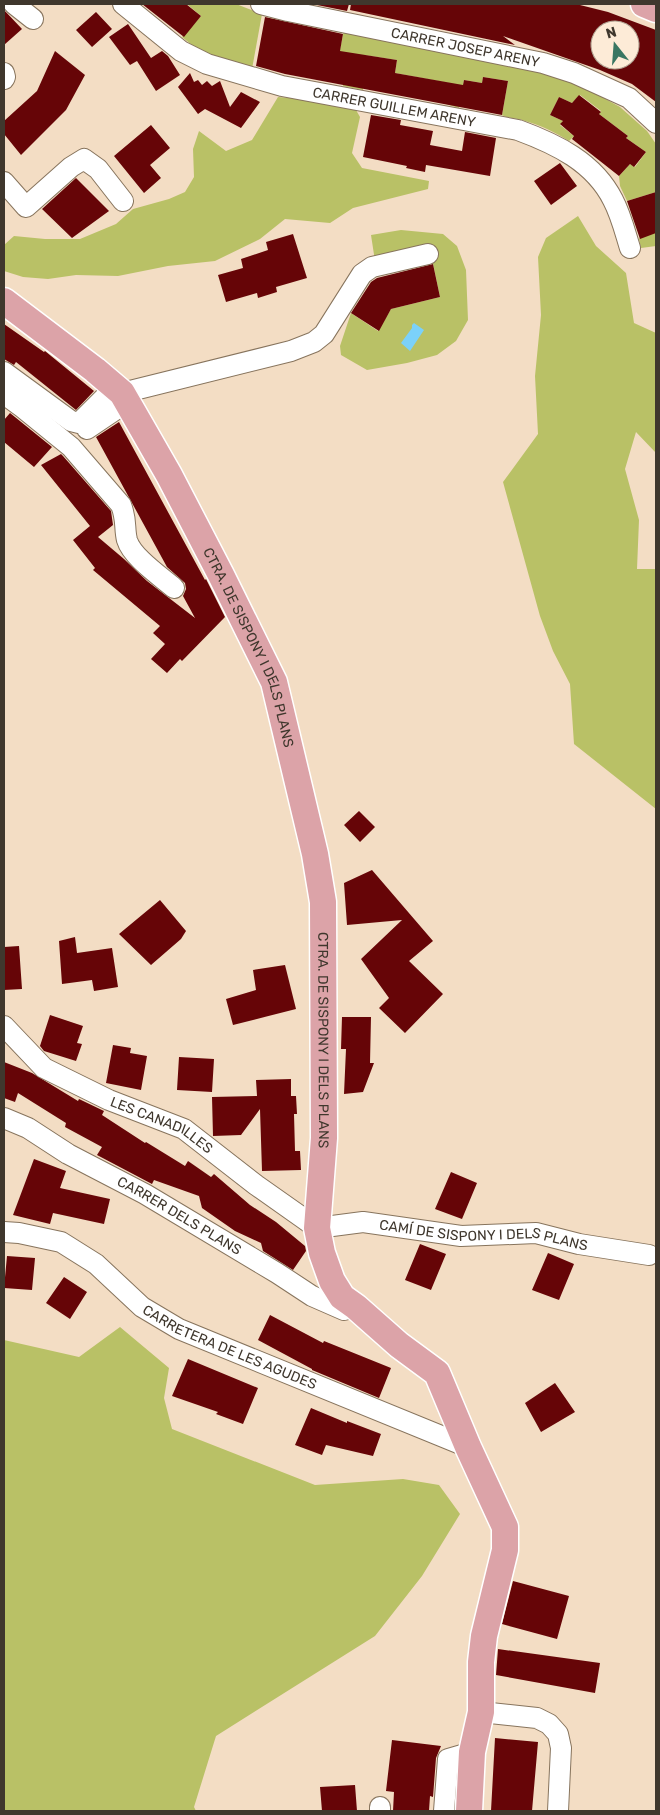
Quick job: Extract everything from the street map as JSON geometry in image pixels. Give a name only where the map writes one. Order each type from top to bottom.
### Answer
[{"type":"main road","points":[[644,4],[656,9]]},
{"type":"main road","name":"CTRA. DE SISPONY I DELS PLANS","points":[[4,301],[95,370],[121,394],[186,508],[274,682],[315,854],[323,902],[324,1138],[317,1228],[322,1252],[332,1280],[342,1297],[399,1345],[437,1373],[468,1447],[505,1527],[505,1550],[484,1636],[481,1662],[481,1712],[472,1752],[469,1811]]},
{"type":"street","points":[[14,4],[33,18]]},
{"type":"street","name":"CARRER GUILLEM ARENY","points":[[123,4],[181,51],[206,64],[282,86],[518,130],[546,140],[568,152],[594,173],[613,199],[630,248]]},
{"type":"street","name":"CARRER JOSEP ARENY","points":[[261,4],[542,63],[574,73],[629,98],[656,123]]},
{"type":"street","points":[[4,73],[4,79]]},
{"type":"street","points":[[4,182],[26,207],[71,167],[84,159],[98,169],[123,201]]},
{"type":"street","points":[[4,372],[71,421],[79,423],[121,394],[291,352],[314,342],[324,334],[362,274],[372,268],[428,254]]},
{"type":"street","points":[[4,394],[71,447],[121,506],[125,514],[127,538],[131,549],[174,588]]},
{"type":"street","points":[[71,447],[121,394]]},
{"type":"street","name":"LES CANADILLES","points":[[4,1026],[44,1068],[109,1100],[184,1129],[256,1186],[317,1228]]},
{"type":"street","name":"CARRER DELS PLANS","points":[[4,1118],[28,1128],[68,1154],[145,1194],[312,1296],[344,1310],[356,1307]]},
{"type":"street","name":"CAMÍ DE SISPONY I DELS PLANS","points":[[317,1228],[362,1222],[461,1236],[536,1233],[579,1244],[649,1256]]},
{"type":"street","name":"CARRETERA DE LES AGUDES","points":[[4,1232],[19,1233],[61,1242],[96,1264],[142,1307],[178,1329],[468,1447]]},
{"type":"street","points":[[481,1712],[537,1718],[549,1724],[558,1734],[561,1748],[558,1811]]},
{"type":"street","points":[[444,1811],[448,1759],[472,1752]]},
{"type":"green space","points":[[189,4],[236,4],[262,14],[252,69],[232,64],[198,50],[182,37],[201,16]]},
{"type":"green space","points":[[344,30],[516,64],[559,77],[589,90],[620,107],[647,131],[656,144],[656,192],[627,201],[620,186],[619,176],[630,164],[635,167],[646,152],[626,138],[628,136],[599,114],[601,111],[580,95],[572,103],[559,97],[550,115],[563,121],[560,125],[574,136],[569,141],[537,125],[502,115],[508,81],[483,77],[482,83],[464,80],[459,108],[446,104],[449,83],[395,73],[397,60],[364,55],[361,69],[366,70],[363,90],[343,86],[345,72],[339,54]]},
{"type":"green space","points":[[278,97],[336,102],[356,110],[360,117],[352,153],[362,168],[429,181],[428,189],[353,208],[330,223],[285,219],[260,239],[215,261],[168,266],[118,276],[76,275],[48,279],[23,277],[4,271],[4,245],[14,236],[45,239],[80,239],[116,224],[133,209],[169,199],[185,192],[194,177],[193,149],[199,131],[226,151],[252,140]]},
{"type":"green space","points":[[656,204],[656,246],[641,248],[639,239]]},
{"type":"green space","points":[[578,216],[596,246],[626,273],[634,323],[656,333],[656,453],[636,432],[625,469],[639,520],[637,569],[656,569],[656,809],[574,744],[570,684],[553,651],[540,616],[503,482],[538,434],[535,376],[541,315],[538,257],[546,238]]},
{"type":"green space","points":[[401,230],[443,234],[457,246],[466,270],[468,320],[456,341],[437,355],[407,363],[367,370],[341,355],[340,346],[351,313],[378,331],[391,309],[440,297],[430,249],[375,261],[371,235]]},
{"type":"green space","points":[[120,1327],[169,1368],[164,1398],[172,1429],[315,1485],[403,1479],[439,1485],[460,1514],[422,1576],[375,1636],[216,1736],[194,1807],[196,1811],[4,1811],[4,1340],[79,1357]]},
{"type":"water","points":[[414,323],[424,330],[410,351],[401,343]]},
{"type":"building","points":[[142,4],[186,4],[201,16],[184,37]]},
{"type":"building","points":[[312,4],[349,4],[347,11]]},
{"type":"building","points":[[351,4],[576,4],[608,12],[629,20],[590,20],[590,66],[503,36],[515,45],[350,10]]},
{"type":"building","points":[[4,10],[22,29],[4,45]]},
{"type":"building","points":[[96,12],[112,29],[92,47],[76,30]]},
{"type":"building","points":[[265,17],[343,34],[340,51],[397,60],[395,73],[463,85],[464,80],[482,83],[483,77],[508,81],[502,115],[285,74],[256,66]]},
{"type":"building","points":[[128,24],[151,58],[162,51],[168,56],[180,75],[156,91],[137,61],[130,65],[109,37]]},
{"type":"building","points":[[640,24],[656,30],[656,102],[632,84],[600,70],[640,70]]},
{"type":"building","points":[[55,51],[85,75],[66,110],[21,155],[4,134],[4,121],[37,91]]},
{"type":"building","points":[[190,73],[194,82],[198,80],[202,85],[207,81],[212,86],[220,81],[230,107],[241,92],[260,102],[241,128],[205,109],[198,114],[178,87]]},
{"type":"building","points":[[579,95],[601,112],[599,114],[628,136],[626,138],[646,152],[634,167],[630,164],[619,176],[572,139],[574,136],[560,124],[563,121],[550,115],[559,97],[572,103]]},
{"type":"building","points":[[371,115],[401,120],[400,125],[433,131],[430,145],[462,151],[465,132],[496,138],[490,176],[426,165],[425,172],[406,168],[407,166],[363,157]]},
{"type":"building","points":[[151,125],[170,148],[150,165],[161,178],[144,193],[114,156]]},
{"type":"building","points":[[560,163],[577,186],[551,205],[534,181]]},
{"type":"building","points":[[76,178],[109,211],[72,238],[42,209]]},
{"type":"building","points":[[656,192],[656,233],[640,239],[627,201]]},
{"type":"building","points":[[293,234],[307,278],[276,287],[277,292],[258,298],[257,293],[226,302],[218,275],[243,268],[241,259],[268,250],[266,242]]},
{"type":"building","points":[[433,264],[440,297],[391,309],[379,331],[351,313],[371,282],[377,278]]},
{"type":"building","points":[[4,324],[45,351],[94,391],[76,410],[16,362],[14,365],[4,359]]},
{"type":"building","points":[[10,413],[52,447],[34,467],[4,442],[4,420]]},
{"type":"building","points":[[119,422],[225,617],[182,661],[180,659],[167,673],[151,659],[165,644],[153,633],[160,626],[93,570],[95,568],[73,540],[90,526],[41,465],[61,454],[111,511],[113,525],[98,537],[147,581],[195,618],[183,596],[186,589],[185,583],[167,567],[96,437]]},
{"type":"building","points":[[359,811],[375,827],[360,842],[344,825]]},
{"type":"building","points":[[372,870],[433,941],[409,961],[443,994],[405,1033],[379,1008],[389,998],[361,959],[402,920],[347,925],[344,883]]},
{"type":"building","points":[[160,900],[186,931],[181,939],[151,965],[119,934]]},
{"type":"building","points":[[75,937],[77,953],[112,948],[118,987],[94,991],[92,980],[62,984],[59,941]]},
{"type":"building","points":[[19,946],[22,989],[4,990],[4,947]]},
{"type":"building","points":[[285,965],[296,1009],[233,1025],[226,999],[256,990],[253,970]]},
{"type":"building","points":[[50,1015],[83,1026],[77,1043],[82,1044],[76,1061],[44,1051],[40,1046]]},
{"type":"building","points":[[342,1017],[371,1017],[370,1063],[374,1063],[363,1092],[344,1094],[346,1049],[341,1049]]},
{"type":"building","points":[[113,1045],[131,1048],[130,1053],[147,1056],[141,1090],[106,1083]]},
{"type":"building","points":[[179,1057],[214,1059],[212,1092],[177,1090]]},
{"type":"building","points":[[4,1062],[32,1073],[78,1101],[79,1099],[104,1111],[102,1115],[185,1166],[188,1161],[211,1177],[214,1174],[250,1205],[276,1222],[305,1246],[306,1251],[293,1270],[263,1251],[261,1243],[235,1231],[202,1208],[199,1196],[154,1180],[152,1184],[97,1155],[102,1147],[65,1127],[66,1123],[18,1093],[15,1102],[4,1098]]},
{"type":"building","points":[[291,1079],[291,1096],[296,1096],[297,1114],[294,1114],[295,1151],[300,1151],[301,1170],[262,1171],[260,1109],[241,1135],[213,1136],[212,1097],[257,1096],[256,1080]]},
{"type":"building","points":[[34,1159],[66,1171],[60,1188],[110,1199],[104,1224],[53,1213],[50,1224],[13,1215]]},
{"type":"building","points":[[451,1172],[477,1183],[462,1219],[435,1209]]},
{"type":"building","points":[[420,1244],[446,1254],[431,1290],[405,1280]]},
{"type":"building","points":[[548,1253],[574,1264],[559,1300],[532,1290]]},
{"type":"building","points":[[7,1256],[35,1258],[32,1290],[4,1288]]},
{"type":"building","points":[[64,1277],[87,1292],[70,1319],[46,1303]]},
{"type":"building","points":[[270,1315],[323,1343],[324,1341],[391,1368],[379,1398],[312,1370],[258,1340]]},
{"type":"building","points":[[188,1359],[258,1388],[243,1424],[216,1414],[218,1412],[172,1396]]},
{"type":"building","points":[[555,1383],[575,1412],[541,1432],[525,1403]]},
{"type":"building","points":[[311,1408],[347,1423],[347,1421],[381,1434],[373,1456],[326,1445],[322,1455],[295,1445]]},
{"type":"building","points":[[513,1581],[569,1596],[557,1639],[502,1624]]},
{"type":"building","points":[[498,1649],[600,1663],[595,1693],[496,1675]]},
{"type":"building","points":[[495,1738],[538,1742],[532,1811],[491,1811]]},
{"type":"building","points":[[392,1740],[441,1746],[436,1758],[433,1797],[430,1796],[429,1811],[393,1811],[394,1792],[386,1791]]},
{"type":"building","points":[[355,1785],[357,1811],[322,1811],[320,1787]]}]
